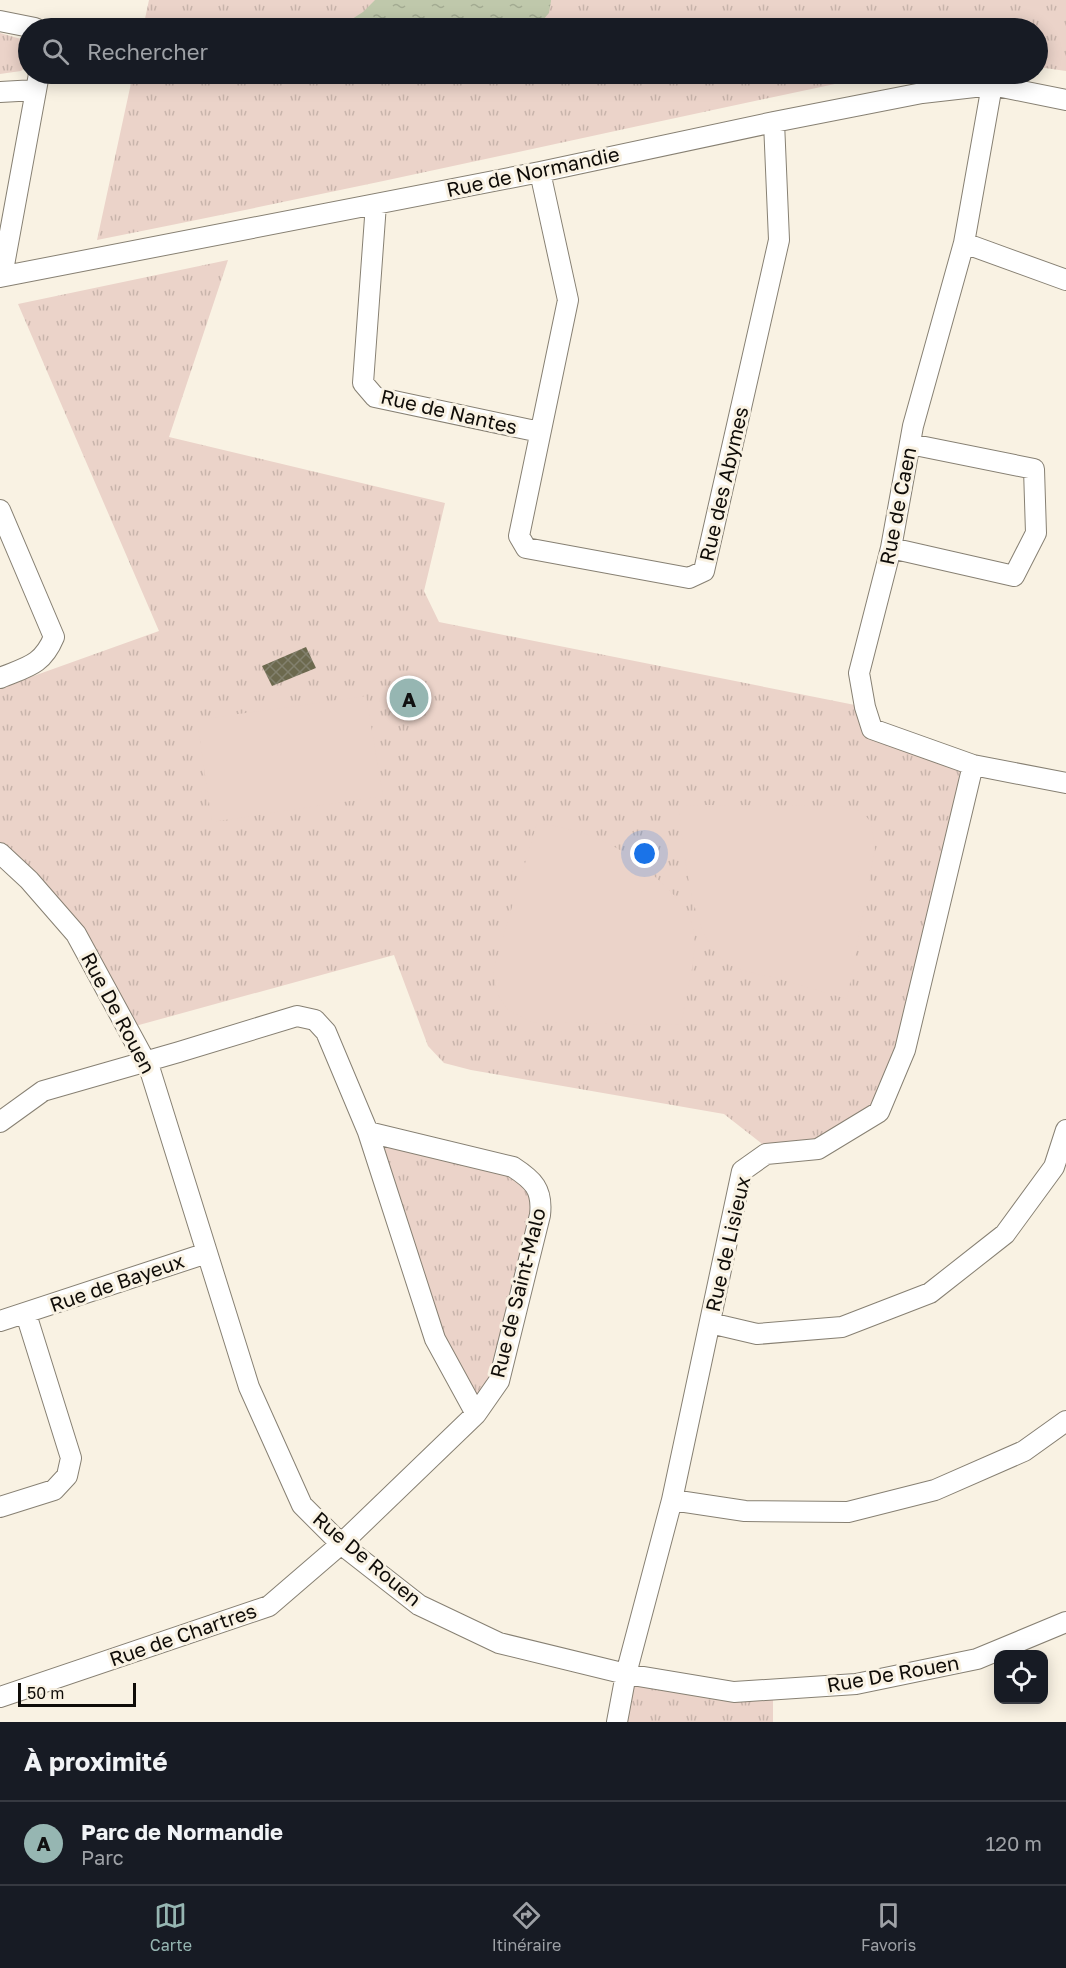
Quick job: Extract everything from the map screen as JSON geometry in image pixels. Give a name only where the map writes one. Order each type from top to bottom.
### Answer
[{"type":"street","points":[[0,21],[18,25]]},
{"type":"street","points":[[0,92],[30,84]]},
{"type":"street","points":[[1,277],[37,84]]},
{"type":"street","name":"Rue de Normandie","points":[[1,277],[540,172],[922,93],[992,86],[1066,100]]},
{"type":"street","name":"Rue de Caen","points":[[992,86],[964,243],[910,444],[891,548],[859,673],[865,707],[872,729],[973,765],[1066,783]]},
{"type":"street","name":"Rue des Abymes","points":[[540,172],[568,300],[519,536],[526,548],[689,578],[704,571],[779,240],[774,122]]},
{"type":"street","name":"Rue de Nantes","points":[[376,204],[363,383],[375,397],[540,432]]},
{"type":"street","points":[[964,243],[1066,280]]},
{"type":"street","points":[[891,548],[1014,576],[1036,533],[1034,469],[910,444]]},
{"type":"street","points":[[0,510],[54,638],[48,652],[36,663],[0,678]]},
{"type":"street","name":"Rue de Lisieux","points":[[617,1722],[626,1674],[672,1500],[742,1171],[765,1154],[818,1149],[879,1112],[905,1050],[973,765]]},
{"type":"street","name":"Rue De Rouen","points":[[1,856],[29,880],[76,934],[150,1070],[249,1387],[302,1505],[341,1544],[419,1605],[500,1643],[626,1674],[734,1692],[856,1684],[977,1659],[1066,1622]]},
{"type":"street","name":"Rue de Saint-Malo","points":[[0,1122],[43,1090],[146,1062],[297,1016],[315,1020],[326,1032],[368,1132],[435,1339],[476,1414],[499,1381],[542,1200],[531,1179],[513,1167],[368,1132]]},
{"type":"street","points":[[710,1323],[757,1334],[842,1327],[930,1293],[1005,1234],[1054,1167],[1066,1130]]},
{"type":"street","name":"Rue de Bayeux","points":[[0,1321],[207,1253]]},
{"type":"street","name":"Rue de Bayeux","points":[[0,1507],[54,1490],[67,1476],[71,1458],[26,1314]]},
{"type":"street","name":"Rue de Chartres","points":[[0,1697],[269,1606],[341,1544],[476,1414]]},
{"type":"street","points":[[672,1500],[745,1511],[848,1512],[935,1490],[1024,1451],[1066,1421]]},
{"type":"green space","points":[[149,0],[1066,0],[1066,71],[1048,68],[1048,18],[145,18]]},
{"type":"green space","points":[[0,33],[18,38],[18,71],[0,74]]},
{"type":"green space","points":[[131,84],[835,84],[391,179],[97,240]]},
{"type":"green space","points":[[228,260],[169,437],[445,503],[424,591],[439,622],[865,707],[872,729],[973,765],[879,1112],[818,1149],[766,1154],[761,1143],[724,1114],[471,1070],[444,1063],[428,1046],[394,955],[128,1028],[76,934],[0,853],[0,688],[159,631],[18,304]]},
{"type":"green space","points":[[366,696],[383,796],[212,822],[197,720]]},
{"type":"green space","points":[[678,805],[841,806],[861,811],[871,822],[875,849],[847,999],[742,970],[732,966],[718,955],[707,938],[698,917],[687,869]]},
{"type":"green space","points":[[537,823],[592,836],[622,851],[671,892],[684,908],[693,927],[694,945],[681,1025],[531,1022],[508,1010],[498,995],[493,971]]},
{"type":"green space","points":[[368,1132],[513,1167],[541,1200],[499,1381],[476,1414],[435,1339]]},
{"type":"green space","points":[[626,1674],[773,1690],[773,1722],[617,1722]]},
{"type":"water","points":[[375,0],[551,0],[549,13],[545,18],[354,18]]},
{"type":"building","points":[[306,647],[316,668],[272,686],[262,666]]},
{"type":"place","name":"Parc de Normandie","points":[[409,698]]}]
